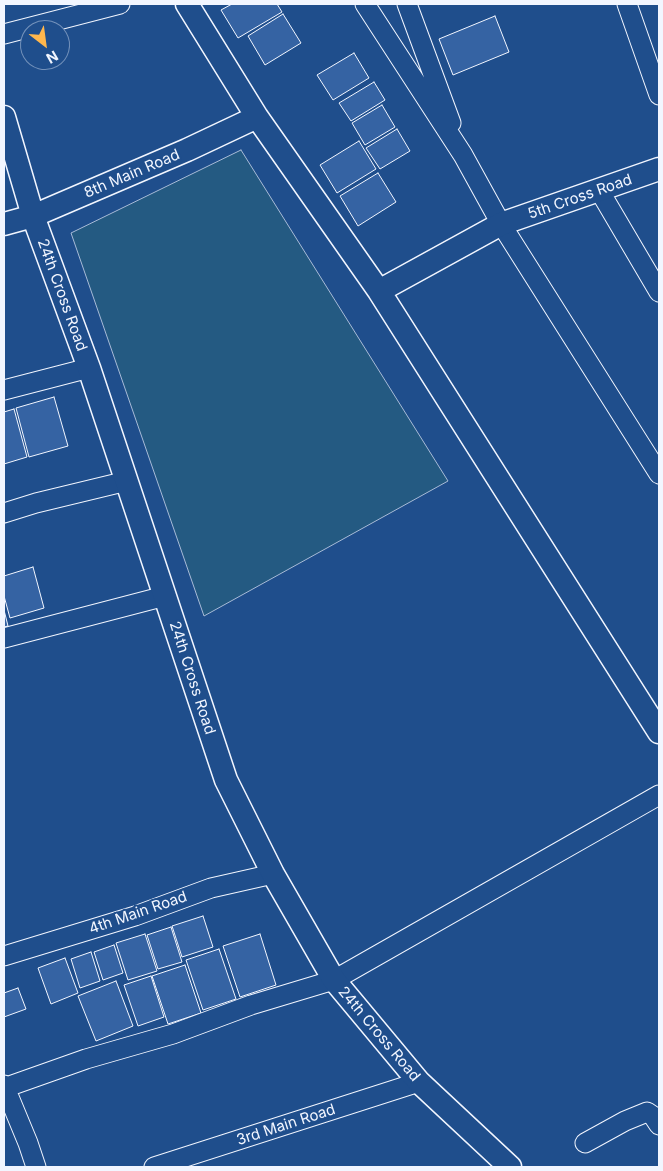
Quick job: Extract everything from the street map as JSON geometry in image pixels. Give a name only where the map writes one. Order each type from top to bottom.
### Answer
[{"type":"street","points":[[4,34],[120,4]]},
{"type":"street","points":[[187,4],[257,117],[379,291],[659,732]]},
{"type":"street","points":[[365,4],[463,154],[501,224],[659,474]]},
{"type":"street","points":[[407,4],[463,154]]},
{"type":"street","points":[[626,4],[659,95]]},
{"type":"street","name":"24th Cross Road","points":[[4,117],[33,216],[89,368],[226,780],[273,874],[334,980],[419,1082],[510,1167]]},
{"type":"street","name":"8th Main Road","points":[[4,224],[33,216],[187,150],[257,117]]},
{"type":"street","name":"5th Cross Road","points":[[379,291],[501,224],[659,170]]},
{"type":"street","points":[[599,190],[659,292]]},
{"type":"street","points":[[4,390],[89,368]]},
{"type":"street","points":[[4,513],[36,503],[127,481]]},
{"type":"street","points":[[4,638],[165,596]]},
{"type":"street","points":[[36,1167],[4,1087],[86,1059],[173,1034],[251,1005],[334,980],[659,795]]},
{"type":"street","name":"4th Main Road","points":[[4,956],[135,916],[211,888],[273,874]]},
{"type":"street","name":"3rd Main Road","points":[[154,1167],[419,1082]]},
{"type":"street","points":[[585,1143],[625,1121],[647,1112],[653,1116],[659,1125]]},
{"type":"shaded area","points":[[241,150],[448,481],[204,616],[71,233]]},
{"type":"building","points":[[232,4],[277,4],[282,12],[238,38],[221,10]]},
{"type":"building","points":[[283,14],[301,43],[265,65],[248,36]]},
{"type":"building","points":[[495,16],[509,52],[453,75],[439,39]]},
{"type":"building","points":[[354,53],[369,78],[333,100],[317,75]]},
{"type":"building","points":[[374,82],[385,100],[351,121],[339,103]]},
{"type":"building","points":[[382,105],[395,127],[365,145],[352,123]]},
{"type":"building","points":[[397,129],[410,151],[380,169],[366,148]]},
{"type":"building","points":[[359,141],[376,169],[337,193],[320,165]]},
{"type":"building","points":[[378,173],[396,202],[358,226],[340,196]]},
{"type":"building","points":[[54,397],[68,446],[29,457],[16,408]]},
{"type":"building","points":[[14,409],[27,457],[4,464],[4,412]]},
{"type":"building","points":[[33,567],[44,608],[10,618],[4,596],[4,576]]},
{"type":"building","points":[[4,610],[8,626],[4,627]]},
{"type":"building","points":[[203,916],[213,947],[182,957],[172,926]]},
{"type":"building","points":[[171,927],[182,962],[158,969],[147,935]]},
{"type":"building","points":[[145,934],[157,971],[128,980],[116,943]]},
{"type":"building","points":[[260,934],[276,985],[240,997],[223,946]]},
{"type":"building","points":[[114,945],[123,973],[103,980],[94,952]]},
{"type":"building","points":[[219,949],[236,999],[203,1010],[186,960]]},
{"type":"building","points":[[91,952],[100,981],[80,988],[71,959]]},
{"type":"building","points":[[65,958],[78,993],[51,1004],[38,968]]},
{"type":"building","points":[[185,965],[201,1013],[168,1024],[152,976]]},
{"type":"building","points":[[151,976],[164,1017],[138,1026],[124,985]]},
{"type":"building","points":[[116,981],[133,1026],[96,1041],[78,996]]},
{"type":"building","points":[[18,988],[26,1009],[4,1017],[4,993]]}]
